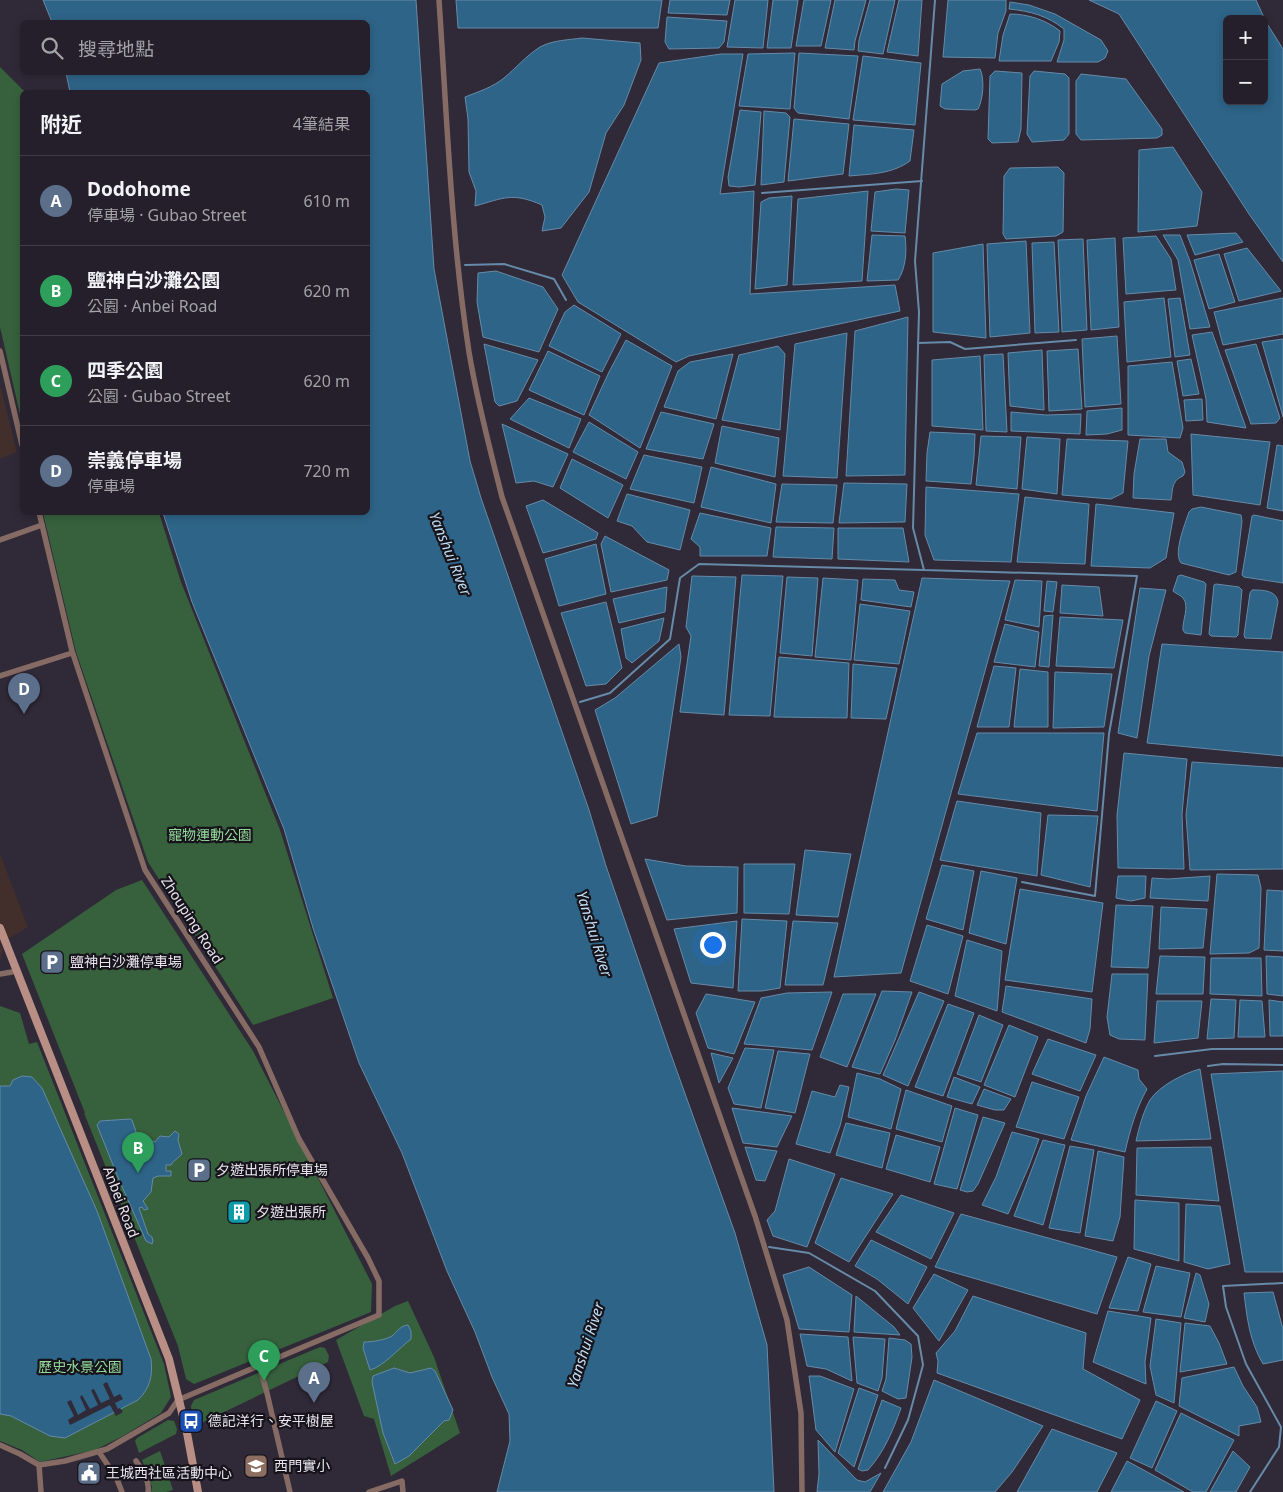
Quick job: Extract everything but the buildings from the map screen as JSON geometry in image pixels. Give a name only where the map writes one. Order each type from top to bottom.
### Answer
[{"type":"street","points":[[439,0],[455,246],[469,353],[483,423],[502,497],[755,1216],[788,1320],[802,1414],[802,1492]]},
{"type":"street","points":[[0,350],[3,379],[20,439]]},
{"type":"street","name":"Zhouping Road","points":[[40,515],[72,653],[145,870],[259,1047],[299,1139],[368,1258],[379,1281],[379,1315],[259,1366]]},
{"type":"street","points":[[0,540],[42,525]]},
{"type":"street","points":[[0,676],[72,653]]},
{"type":"street","name":"Anbei Road","points":[[0,928],[169,1359],[187,1433],[198,1492]]},
{"type":"street","points":[[0,974],[17,969]]},
{"type":"street","points":[[0,1445],[39,1465],[57,1463],[99,1452],[169,1412],[178,1400],[259,1366],[290,1492]]},
{"type":"street","points":[[99,1452],[116,1477],[122,1492]]},
{"type":"street","points":[[136,1460],[149,1487],[148,1492]]},
{"type":"street","points":[[39,1465],[41,1492]]},
{"type":"street","points":[[369,1492],[402,1481],[403,1492]]},
{"type":"shaded area","points":[[0,388],[17,452],[0,459]]},
{"type":"shaded area","points":[[0,854],[28,927],[0,944]]},
{"type":"shaded area","points":[[0,944],[3,950],[0,961]]},
{"type":"green space","points":[[0,67],[23,90],[20,90],[20,414],[0,327]]},
{"type":"green space","name":"寵物運動公園","points":[[43,515],[160,515],[181,582],[280,830],[333,998],[253,1025],[148,862],[76,652]]},
{"type":"green space","points":[[142,880],[253,1051],[372,1284],[371,1312],[194,1384],[186,1379],[178,1346],[22,954],[116,890]]},
{"type":"green space","name":"歷史水景公園","points":[[0,1006],[20,1013],[29,1044],[37,1042],[164,1364],[171,1397],[161,1413],[95,1450],[40,1462],[22,1450],[0,1441]]},
{"type":"green space","points":[[408,1301],[434,1357],[460,1433],[391,1476],[374,1419],[364,1416],[336,1340],[395,1306]]},
{"type":"green space","points":[[320,1347],[325,1348],[329,1356],[328,1362],[197,1425],[193,1424],[191,1406],[194,1400]]},
{"type":"green space","points":[[168,1420],[174,1421],[177,1429],[176,1434],[139,1453],[135,1441],[137,1438]]},
{"type":"green space","points":[[160,1451],[173,1490],[151,1492],[152,1487],[142,1460]]},
{"type":"water","name":"Yanshui River","points":[[43,0],[416,0],[434,269],[470,461],[481,498],[589,810],[606,866],[735,1233],[767,1345],[774,1492],[497,1492],[510,1441],[509,1414],[447,1271],[402,1153],[359,1063],[313,928],[284,829],[192,602],[164,515],[370,515],[370,90],[70,90],[66,75],[370,75],[370,20],[51,20]]},
{"type":"water","points":[[456,0],[662,0],[658,28],[458,28]]},
{"type":"water","points":[[670,0],[730,0],[727,15],[668,13]]},
{"type":"water","points":[[735,0],[768,0],[763,48],[727,47]]},
{"type":"water","points":[[773,0],[798,0],[791,48],[767,48]]},
{"type":"water","points":[[804,0],[831,0],[821,46],[796,46]]},
{"type":"water","points":[[835,0],[866,0],[854,50],[825,48]]},
{"type":"water","points":[[870,0],[895,0],[883,54],[858,51],[859,40]]},
{"type":"water","points":[[899,0],[922,0],[918,56],[887,52]]},
{"type":"water","points":[[948,0],[1006,0],[1006,11],[998,33],[995,58],[943,57]]},
{"type":"water","points":[[1089,0],[1256,0],[1263,15],[1223,15],[1223,105],[1268,105],[1268,25],[1283,49],[1283,262],[1249,214],[1119,14]]},
{"type":"water","points":[[1010,2],[1029,5],[1055,14],[1101,40],[1108,51],[1105,58],[1098,62],[1057,62],[1064,40],[1064,29],[1038,15],[1009,9]]},
{"type":"water","points":[[1010,14],[1036,18],[1060,31],[1059,42],[1051,61],[999,61],[1003,35]]},
{"type":"water","points":[[667,17],[727,21],[724,42],[719,48],[669,49],[665,42]]},
{"type":"water","points":[[582,38],[640,43],[641,60],[624,105],[606,133],[589,192],[561,228],[542,231],[545,217],[542,205],[532,201],[515,197],[475,206],[476,191],[469,172],[468,119],[465,97],[500,81],[540,47],[555,42]]},
{"type":"water","points":[[795,53],[790,109],[739,106],[748,54]]},
{"type":"water","points":[[799,53],[858,56],[849,119],[798,113],[794,108]]},
{"type":"water","points":[[721,54],[743,54],[720,194],[754,191],[750,294],[895,285],[900,311],[689,356],[676,362],[578,302],[562,275],[659,63]]},
{"type":"water","points":[[863,56],[921,63],[915,125],[853,120]]},
{"type":"water","points":[[980,69],[983,89],[978,109],[945,109],[940,106],[942,84],[963,71]]},
{"type":"water","points":[[995,71],[1022,73],[1021,129],[1018,142],[992,143],[988,139],[990,76]]},
{"type":"water","points":[[1034,71],[1065,74],[1069,78],[1069,134],[1064,140],[1032,142],[1027,134],[1030,76]]},
{"type":"water","points":[[1081,74],[1126,79],[1162,129],[1162,135],[1157,138],[1081,140],[1076,134],[1076,81]]},
{"type":"water","points":[[740,110],[761,112],[755,185],[739,187],[729,186],[728,177]]},
{"type":"water","points":[[764,111],[786,113],[790,117],[784,182],[761,185]]},
{"type":"water","points":[[794,119],[849,124],[843,174],[788,181]]},
{"type":"water","points":[[854,125],[914,130],[910,161],[889,171],[849,176]]},
{"type":"water","points":[[1173,147],[1202,192],[1197,226],[1138,232],[1139,150]]},
{"type":"water","points":[[1058,167],[1064,173],[1063,232],[1056,236],[1006,239],[1003,234],[1004,176],[1010,168]]},
{"type":"water","points":[[896,189],[909,190],[905,233],[871,231],[875,192]]},
{"type":"water","points":[[868,191],[862,281],[793,285],[798,199]]},
{"type":"water","points":[[792,196],[787,285],[755,289],[761,202],[769,198]]},
{"type":"water","points":[[1236,233],[1243,242],[1195,255],[1187,235]]},
{"type":"water","points":[[872,235],[905,236],[905,259],[903,270],[898,280],[867,281]]},
{"type":"water","points":[[1163,235],[1180,235],[1210,327],[1190,329],[1178,260]]},
{"type":"water","points":[[1156,236],[1171,259],[1176,290],[1126,294],[1123,238]]},
{"type":"water","points":[[1115,238],[1119,327],[1091,330],[1087,240]]},
{"type":"water","points":[[1083,239],[1087,330],[1062,332],[1058,240]]},
{"type":"water","points":[[1026,241],[1030,333],[990,337],[987,244]]},
{"type":"water","points":[[1054,242],[1059,332],[1035,333],[1032,243]]},
{"type":"water","points":[[983,244],[986,338],[933,332],[933,253]]},
{"type":"water","points":[[1247,248],[1281,291],[1239,301],[1224,254]]},
{"type":"water","points":[[1219,254],[1235,302],[1209,309],[1194,260]]},
{"type":"water","points":[[496,271],[543,287],[558,309],[539,352],[483,337],[477,302],[478,273]]},
{"type":"water","points":[[1164,298],[1171,357],[1127,362],[1124,302]]},
{"type":"water","points":[[1180,298],[1190,355],[1175,357],[1168,299]]},
{"type":"water","points":[[1283,298],[1283,334],[1223,345],[1214,312]]},
{"type":"water","points":[[574,305],[621,334],[602,372],[549,346],[565,312]]},
{"type":"water","points":[[908,317],[905,475],[846,476],[855,331]]},
{"type":"water","points":[[1212,332],[1246,428],[1207,422],[1206,399],[1192,335]]},
{"type":"water","points":[[847,333],[837,478],[783,476],[795,344]]},
{"type":"water","points":[[1117,336],[1121,404],[1085,407],[1082,339]]},
{"type":"water","points":[[1283,339],[1283,417],[1262,342]]},
{"type":"water","points":[[626,340],[672,366],[640,448],[589,415]]},
{"type":"water","points":[[484,344],[538,360],[517,401],[499,406],[495,402]]},
{"type":"water","points":[[1256,344],[1280,418],[1276,423],[1251,424],[1225,350]]},
{"type":"water","points":[[778,346],[785,354],[780,430],[722,420],[739,355]]},
{"type":"water","points":[[1078,349],[1082,409],[1049,411],[1047,351]]},
{"type":"water","points":[[1042,350],[1044,410],[1010,406],[1008,353]]},
{"type":"water","points":[[548,351],[600,376],[584,415],[529,390]]},
{"type":"water","points":[[733,354],[716,419],[664,407],[678,371],[690,362]]},
{"type":"water","points":[[1003,354],[1007,432],[986,431],[984,355]]},
{"type":"water","points":[[980,356],[983,430],[932,426],[932,360]]},
{"type":"water","points":[[1191,359],[1199,394],[1183,396],[1177,361]]},
{"type":"water","points":[[1172,362],[1183,428],[1180,438],[1128,435],[1128,366]]},
{"type":"water","points":[[529,398],[581,419],[569,448],[510,419]]},
{"type":"water","points":[[1202,399],[1203,420],[1186,421],[1184,400]]},
{"type":"water","points":[[1122,408],[1122,430],[1107,434],[1086,435],[1087,411]]},
{"type":"water","points":[[661,412],[714,424],[703,459],[646,449]]},
{"type":"water","points":[[1011,412],[1046,415],[1081,414],[1080,434],[1011,431]]},
{"type":"water","points":[[589,422],[638,452],[626,479],[573,452]]},
{"type":"water","points":[[502,424],[568,454],[553,487],[534,481],[516,483]]},
{"type":"water","points":[[722,426],[779,438],[775,477],[715,463]]},
{"type":"water","points":[[930,432],[975,434],[971,484],[926,481]]},
{"type":"water","points":[[1191,434],[1270,442],[1260,505],[1193,495]]},
{"type":"water","points":[[981,436],[1021,437],[1017,489],[976,485]]},
{"type":"water","points":[[1027,437],[1060,439],[1057,494],[1022,489]]},
{"type":"water","points":[[1067,439],[1128,441],[1123,493],[1111,499],[1062,495]]},
{"type":"water","points":[[1140,439],[1166,439],[1168,452],[1182,462],[1185,472],[1174,483],[1171,500],[1133,498],[1134,474]]},
{"type":"water","points":[[1277,445],[1283,446],[1283,511],[1267,508]]},
{"type":"water","points":[[644,455],[702,467],[694,503],[630,489]]},
{"type":"water","points":[[572,459],[623,485],[608,518],[560,488]]},
{"type":"water","points":[[711,467],[776,484],[771,523],[701,507]]},
{"type":"water","points":[[844,483],[907,484],[905,522],[839,523]]},
{"type":"water","points":[[782,484],[837,485],[833,523],[776,522]]},
{"type":"water","points":[[926,487],[1019,494],[1011,562],[934,560],[925,535]]},
{"type":"water","points":[[627,494],[690,510],[680,550],[647,542],[632,526],[617,521]]},
{"type":"water","points":[[1025,497],[1089,504],[1085,564],[1017,562]]},
{"type":"water","points":[[543,500],[598,533],[596,539],[543,553],[526,506]]},
{"type":"water","points":[[1096,504],[1174,513],[1166,558],[1150,568],[1091,566]]},
{"type":"water","points":[[1201,507],[1241,515],[1242,521],[1236,572],[1229,575],[1181,563],[1178,552],[1189,512],[1192,509]]},
{"type":"water","points":[[700,513],[771,528],[767,556],[700,556],[700,547],[691,539]]},
{"type":"water","points":[[1252,516],[1283,521],[1283,583],[1244,577],[1242,575]]},
{"type":"water","points":[[776,527],[834,528],[832,559],[773,557]]},
{"type":"water","points":[[838,528],[903,528],[909,562],[838,559]]},
{"type":"water","points":[[605,536],[669,570],[667,580],[611,592],[601,544]]},
{"type":"water","points":[[596,544],[606,594],[559,606],[545,559]]},
{"type":"water","points":[[742,575],[783,576],[770,716],[729,715]]},
{"type":"water","points":[[1181,575],[1206,584],[1201,635],[1185,633],[1183,630],[1186,609],[1185,601],[1173,591],[1178,576]]},
{"type":"water","points":[[692,576],[736,577],[724,715],[680,712],[691,636],[686,627]]},
{"type":"water","points":[[787,577],[818,578],[812,656],[780,653]]},
{"type":"water","points":[[823,578],[858,580],[851,660],[815,657]]},
{"type":"water","points":[[922,578],[1010,581],[901,973],[834,977]]},
{"type":"water","points":[[863,579],[895,580],[899,590],[914,592],[911,607],[861,600]]},
{"type":"water","points":[[1015,580],[1042,581],[1039,627],[1005,620]]},
{"type":"water","points":[[1047,581],[1057,582],[1053,612],[1044,611]]},
{"type":"water","points":[[1062,585],[1099,587],[1103,616],[1060,613]]},
{"type":"water","points":[[1214,585],[1239,587],[1242,590],[1238,635],[1236,637],[1211,636],[1209,634]]},
{"type":"water","points":[[667,587],[665,612],[619,623],[613,599]]},
{"type":"water","points":[[1140,588],[1166,590],[1149,656],[1137,738],[1118,733]]},
{"type":"water","points":[[1252,590],[1272,593],[1277,598],[1278,602],[1271,639],[1245,638],[1250,593]]},
{"type":"water","points":[[606,602],[622,668],[606,684],[586,686],[561,613]]},
{"type":"water","points":[[860,604],[910,611],[899,664],[854,660]]},
{"type":"water","points":[[1053,615],[1049,667],[1039,666],[1044,616]]},
{"type":"water","points":[[1060,617],[1123,620],[1114,668],[1056,666]]},
{"type":"water","points":[[664,618],[659,641],[632,663],[626,658],[621,629]]},
{"type":"water","points":[[1005,624],[1039,632],[1035,667],[994,662]]},
{"type":"water","points":[[679,644],[681,657],[657,816],[631,824],[595,710],[615,698]]},
{"type":"water","points":[[1162,644],[1283,652],[1283,756],[1147,743]]},
{"type":"water","points":[[779,657],[849,663],[847,718],[774,717]]},
{"type":"water","points":[[853,664],[897,668],[886,719],[851,718]]},
{"type":"water","points":[[994,666],[1016,668],[1009,727],[977,727]]},
{"type":"water","points":[[1020,669],[1048,672],[1048,727],[1014,727]]},
{"type":"water","points":[[1055,672],[1112,674],[1104,727],[1053,728]]},
{"type":"water","points":[[977,733],[1104,733],[1097,811],[958,794]]},
{"type":"water","points":[[1124,753],[1187,759],[1182,814],[1184,869],[1118,868],[1117,815]]},
{"type":"water","points":[[1192,762],[1283,768],[1283,869],[1190,870],[1186,815]]},
{"type":"water","points":[[957,801],[1041,813],[1037,876],[940,860]]},
{"type":"water","points":[[1048,815],[1098,816],[1090,887],[1041,875]]},
{"type":"water","points":[[805,850],[851,854],[838,917],[796,915]]},
{"type":"water","points":[[645,859],[686,866],[738,867],[737,913],[667,920]]},
{"type":"water","points":[[744,864],[795,864],[789,914],[744,913]]},
{"type":"water","points":[[942,865],[974,871],[963,930],[926,919]]},
{"type":"water","points":[[981,871],[1017,878],[1006,944],[969,933]]},
{"type":"water","points":[[1217,874],[1258,875],[1261,888],[1259,948],[1249,953],[1210,954]]},
{"type":"water","points":[[1118,876],[1146,876],[1145,898],[1131,901],[1116,898]]},
{"type":"water","points":[[1210,876],[1208,901],[1150,898],[1152,878],[1168,879]]},
{"type":"water","points":[[1020,889],[1103,903],[1092,992],[1005,980]]},
{"type":"water","points":[[1267,890],[1283,891],[1283,951],[1264,950]]},
{"type":"water","points":[[1116,905],[1153,906],[1148,968],[1111,967]]},
{"type":"water","points":[[1161,907],[1207,909],[1203,948],[1159,949]]},
{"type":"water","points":[[742,919],[787,921],[780,988],[762,991],[738,991]]},
{"type":"water","points":[[737,921],[733,988],[691,983],[674,929]]},
{"type":"water","points":[[793,921],[838,923],[823,985],[785,985]]},
{"type":"water","points":[[927,925],[963,936],[948,994],[910,981]]},
{"type":"water","points":[[967,940],[1002,951],[997,1011],[955,996]]},
{"type":"water","points":[[1160,956],[1205,957],[1203,994],[1156,994]]},
{"type":"water","points":[[1266,956],[1283,957],[1283,996],[1267,994]]},
{"type":"water","points":[[1211,958],[1261,958],[1262,996],[1210,994]]},
{"type":"water","points":[[1112,974],[1148,974],[1145,1040],[1119,1039],[1110,1035],[1107,1017]]},
{"type":"water","points":[[1006,986],[1092,999],[1090,1029],[1086,1043],[1002,1012]]},
{"type":"water","points":[[882,991],[912,992],[895,1040],[880,1074],[852,1067]]},
{"type":"water","points":[[832,992],[812,1050],[744,1044],[761,998],[787,993]]},
{"type":"water","points":[[919,992],[944,1001],[908,1086],[883,1075]]},
{"type":"water","points":[[706,994],[755,1002],[734,1054],[708,1048],[696,1013]]},
{"type":"water","points":[[843,994],[876,994],[847,1067],[820,1057]]},
{"type":"water","points":[[1211,999],[1236,1000],[1234,1038],[1207,1039]]},
{"type":"water","points":[[1240,1000],[1262,1001],[1265,1037],[1238,1037]]},
{"type":"water","points":[[1269,1000],[1283,1002],[1283,1036],[1270,1036]]},
{"type":"water","points":[[1157,1001],[1202,1001],[1198,1038],[1154,1043]]},
{"type":"water","points":[[948,1004],[974,1013],[943,1096],[915,1087]]},
{"type":"water","points":[[979,1015],[1003,1025],[981,1082],[957,1074]]},
{"type":"water","points":[[1009,1025],[1038,1037],[1015,1097],[984,1085]]},
{"type":"water","points":[[1048,1039],[1096,1055],[1080,1091],[1032,1074]]},
{"type":"water","points":[[745,1048],[774,1050],[761,1108],[734,1104],[728,1088]]},
{"type":"water","points":[[778,1051],[810,1054],[795,1113],[765,1108]]},
{"type":"water","points":[[711,1053],[733,1058],[719,1083]]},
{"type":"water","points":[[1104,1057],[1138,1070],[1139,1079],[1147,1089],[1134,1120],[1125,1152],[1071,1140],[1086,1096]]},
{"type":"water","points":[[1200,1069],[1211,1139],[1136,1141],[1145,1110],[1154,1095],[1172,1081]]},
{"type":"water","points":[[1283,1071],[1283,1272],[1245,1272],[1211,1074]]},
{"type":"water","points":[[857,1073],[880,1079],[901,1089],[891,1129],[848,1117]]},
{"type":"water","name":"歷史水景公園","points":[[22,1076],[32,1077],[42,1088],[97,1211],[151,1359],[152,1371],[150,1381],[138,1400],[65,1438],[50,1436],[11,1416],[0,1414],[0,1086],[10,1086],[13,1080]]},
{"type":"water","points":[[954,1077],[980,1087],[972,1104],[947,1097]]},
{"type":"water","points":[[1032,1082],[1079,1097],[1064,1139],[1016,1127]]},
{"type":"water","points":[[840,1085],[849,1087],[840,1126],[830,1153],[796,1144],[812,1091],[835,1097]]},
{"type":"water","points":[[984,1089],[1011,1099],[1004,1110],[995,1110],[977,1105]]},
{"type":"water","points":[[906,1090],[952,1106],[942,1142],[896,1129]]},
{"type":"water","points":[[732,1108],[792,1116],[777,1147],[743,1143]]},
{"type":"water","points":[[955,1108],[978,1115],[957,1189],[934,1184]]},
{"type":"water","points":[[983,1117],[1005,1123],[978,1184],[973,1191],[967,1192],[960,1190]]},
{"type":"water","points":[[130,1119],[137,1135],[155,1142],[160,1136],[169,1137],[175,1131],[179,1134],[178,1140],[182,1154],[171,1165],[166,1165],[166,1171],[171,1171],[171,1176],[153,1178],[151,1192],[143,1201],[148,1209],[139,1208],[148,1234],[152,1237],[152,1244],[146,1241],[97,1125],[100,1121]]},
{"type":"water","points":[[846,1123],[890,1133],[882,1168],[836,1155]]},
{"type":"water","points":[[1012,1132],[1039,1139],[1008,1214],[982,1205],[996,1177]]},
{"type":"water","points":[[896,1135],[940,1147],[930,1182],[886,1169]]},
{"type":"water","points":[[1043,1140],[1065,1145],[1043,1225],[1014,1216]]},
{"type":"water","points":[[1070,1146],[1094,1150],[1080,1233],[1049,1228]]},
{"type":"water","points":[[745,1147],[777,1151],[765,1181],[756,1180]]},
{"type":"water","points":[[1211,1147],[1219,1201],[1136,1195],[1137,1148]]},
{"type":"water","points":[[1098,1151],[1124,1157],[1120,1217],[1113,1241],[1085,1236]]},
{"type":"water","points":[[789,1159],[835,1174],[807,1247],[773,1236],[767,1220],[775,1211]]},
{"type":"water","points":[[841,1178],[893,1194],[849,1262],[815,1243]]},
{"type":"water","points":[[901,1195],[954,1213],[931,1259],[876,1232]]},
{"type":"water","points":[[1135,1200],[1179,1203],[1179,1261],[1134,1249]]},
{"type":"water","points":[[1186,1204],[1220,1206],[1230,1264],[1208,1269],[1184,1262]]},
{"type":"water","points":[[961,1214],[1117,1257],[1097,1314],[935,1267]]},
{"type":"water","points":[[871,1240],[927,1267],[908,1304],[877,1279],[855,1266]]},
{"type":"water","points":[[1128,1257],[1151,1264],[1138,1311],[1109,1308]]},
{"type":"water","points":[[1156,1266],[1190,1273],[1181,1317],[1143,1312]]},
{"type":"water","points":[[809,1267],[852,1295],[849,1332],[799,1329],[783,1275]]},
{"type":"water","points":[[1196,1273],[1200,1275],[1209,1304],[1205,1322],[1184,1318]]},
{"type":"water","points":[[934,1274],[968,1290],[939,1341],[913,1308]]},
{"type":"water","points":[[1273,1292],[1283,1329],[1283,1360],[1263,1364],[1252,1339],[1244,1293]]},
{"type":"water","points":[[856,1296],[894,1327],[900,1335],[854,1332]]},
{"type":"water","points":[[973,1296],[1086,1333],[1083,1369],[1140,1400],[1122,1439],[937,1373],[938,1361],[936,1353],[955,1331]]},
{"type":"water","points":[[1108,1311],[1151,1318],[1145,1362],[1146,1384],[1093,1362]]},
{"type":"water","points":[[1156,1319],[1181,1323],[1174,1403],[1156,1395],[1150,1366]]},
{"type":"water","points":[[1185,1323],[1210,1326],[1227,1364],[1180,1372]]},
{"type":"water","points":[[408,1325],[411,1331],[411,1339],[386,1361],[370,1370],[363,1348],[364,1342],[392,1336]]},
{"type":"water","points":[[800,1334],[848,1337],[852,1381],[826,1369],[807,1366]]},
{"type":"water","points":[[853,1337],[885,1339],[882,1378],[878,1391],[857,1383]]},
{"type":"water","points":[[889,1338],[905,1340],[911,1344],[912,1357],[906,1398],[898,1399],[882,1391],[886,1379]]},
{"type":"water","points":[[1234,1367],[1243,1386],[1257,1407],[1261,1422],[1239,1426],[1239,1436],[1179,1406],[1182,1378]]},
{"type":"water","points":[[394,1368],[410,1373],[431,1368],[435,1371],[453,1410],[449,1420],[444,1421],[409,1456],[395,1464],[383,1433],[372,1382],[373,1376]]},
{"type":"water","points":[[809,1376],[820,1376],[854,1389],[835,1452],[816,1430]]},
{"type":"water","points":[[934,1380],[1043,1426],[1012,1472],[995,1492],[883,1492],[911,1442]]},
{"type":"water","points":[[859,1388],[878,1395],[854,1467],[838,1453]]},
{"type":"water","points":[[882,1400],[901,1408],[879,1456],[868,1470],[862,1471],[858,1469]]},
{"type":"water","points":[[1156,1401],[1177,1411],[1152,1468],[1130,1458]]},
{"type":"water","points":[[1181,1413],[1234,1440],[1206,1492],[1193,1492],[1155,1470]]},
{"type":"water","points":[[1052,1429],[1117,1453],[1097,1492],[1017,1492]]},
{"type":"water","points":[[818,1440],[857,1480],[865,1482],[881,1473],[870,1492],[817,1492],[819,1474]]},
{"type":"water","points":[[1233,1451],[1250,1467],[1236,1492],[1210,1492]]},
{"type":"water","points":[[1127,1461],[1184,1492],[1111,1492]]},
{"type":"pier","points":[[107,1382],[114,1397],[120,1394],[123,1399],[115,1403],[118,1409],[120,1408],[123,1412],[116,1416],[110,1405],[70,1425],[68,1420],[74,1416],[67,1402],[71,1400],[78,1415],[86,1410],[80,1397],[82,1395],[90,1409],[98,1405],[91,1390],[94,1389],[101,1403],[110,1399],[103,1384]]},
{"type":"waterway","points":[[935,0],[915,261],[919,312],[913,528],[924,570],[1137,576],[1109,734],[1095,896],[1022,882]]},
{"type":"waterway","points":[[762,193],[922,181]]},
{"type":"waterway","points":[[465,265],[504,264],[554,279],[566,300]]},
{"type":"waterway","points":[[918,343],[950,342],[965,349],[1076,340]]},
{"type":"waterway","points":[[580,702],[610,693],[670,639],[680,578],[699,564],[924,570]]},
{"type":"waterway","points":[[1155,1056],[1212,1049],[1283,1049]]},
{"type":"waterway","points":[[1208,1066],[1223,1064],[1283,1065]]},
{"type":"waterway","points":[[769,1247],[809,1253],[875,1291],[918,1336],[923,1365],[908,1420],[885,1468]]},
{"type":"waterway","points":[[1250,1492],[1279,1447],[1281,1427],[1246,1364],[1226,1307],[1223,1286],[1283,1283]]},
{"type":"place","name":"崇義停車場","points":[[24,714]]},
{"type":"place","name":"鹽神白沙灘停車場","points":[[52,962]]},
{"type":"place","name":"夕遊出張所停車場","points":[[199,1170]]},
{"type":"place","name":"鹽神白沙灘公園","points":[[138,1173]]},
{"type":"place","name":"夕遊出張所","points":[[239,1212]]},
{"type":"place","name":"四季公園","points":[[264,1381]]},
{"type":"place","name":"Dodohome","points":[[314,1403]]},
{"type":"place","name":"德記洋行、安平樹屋","points":[[191,1421]]},
{"type":"place","name":"西門實小","points":[[256,1466]]},
{"type":"place","name":"王城西社區活動中心","points":[[89,1473]]}]
